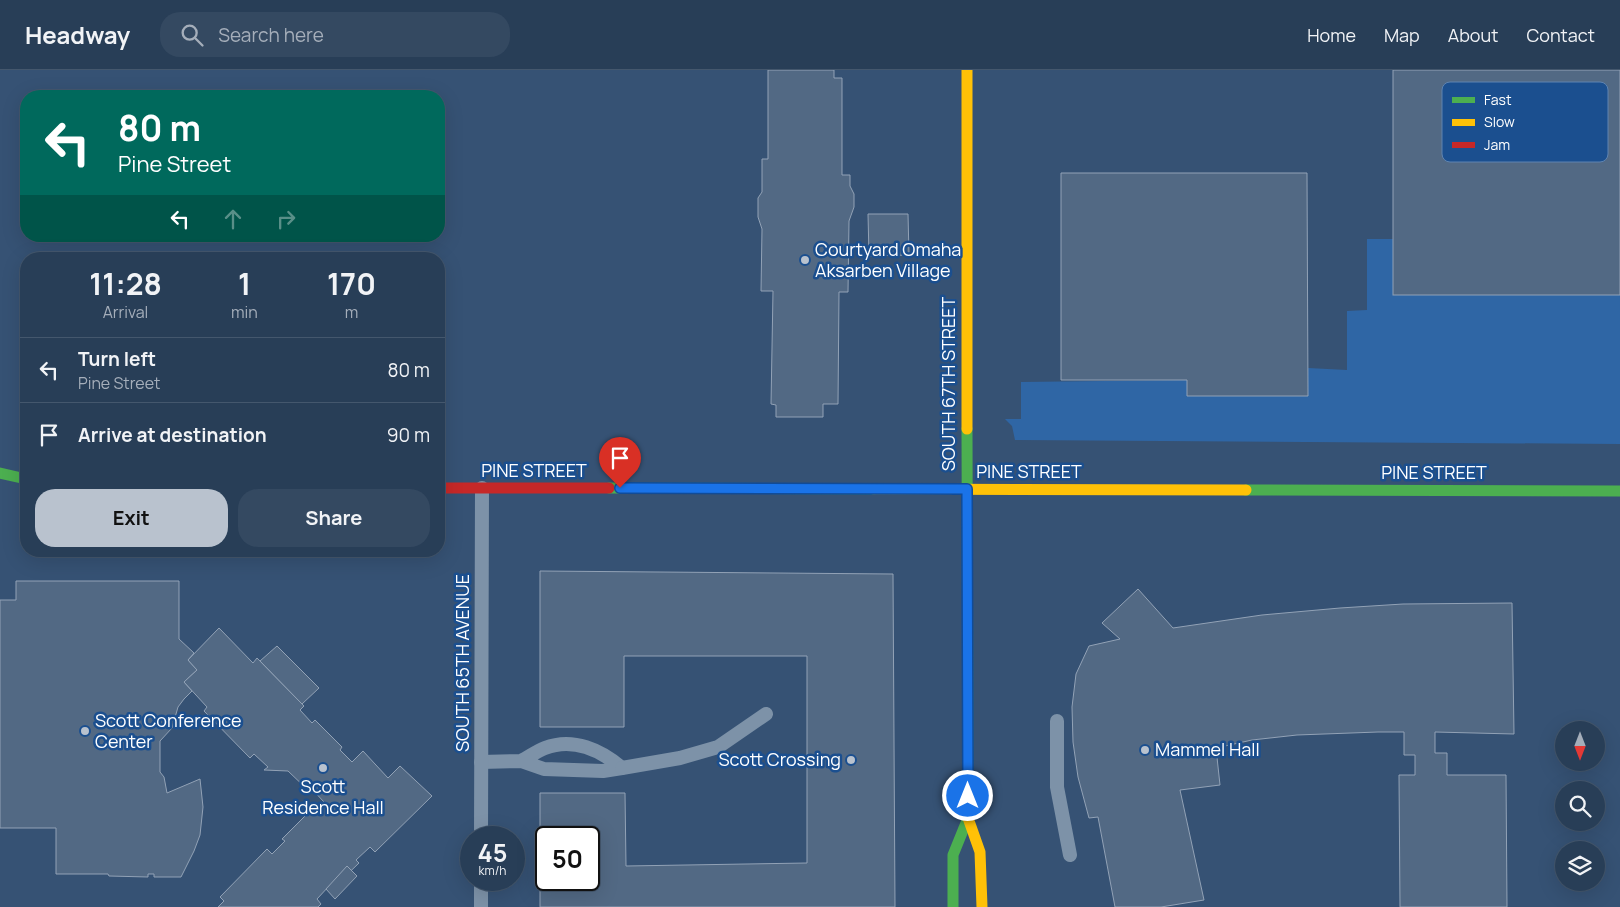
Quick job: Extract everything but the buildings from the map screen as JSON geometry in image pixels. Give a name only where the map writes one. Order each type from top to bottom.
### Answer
[{"type":"street","name":"SOUTH 67TH STREET","points":[[967,70],[968,818],[980,852],[982,907]]},
{"type":"street","points":[[0,473],[20,478]]},
{"type":"street","name":"PINE STREET","points":[[445,488],[1620,491]]},
{"type":"street","name":"SOUTH 67TH STREET","points":[[953,907],[953,855],[968,818]]},
{"type":"lane","name":"SOUTH 65TH AVENUE","points":[[481,826],[482,488]]},
{"type":"lane","points":[[481,762],[521,761],[544,769],[603,772],[680,758],[718,747],[766,714]]},
{"type":"lane","points":[[1057,721],[1057,787],[1070,854]]},
{"type":"lane","points":[[521,761],[546,747],[568,744],[586,746],[608,756],[622,768]]},
{"type":"lane","points":[[481,891],[481,907]]},
{"type":"shaded area","points":[[1367,239],[1393,239],[1393,295],[1620,295],[1620,444],[1015,440],[1012,426],[1005,419],[1021,419],[1021,382],[1187,380],[1187,396],[1307,396],[1308,368],[1347,370],[1347,311],[1367,310]]},
{"type":"traffic: fast","points":[[967,429],[968,778]]},
{"type":"traffic: fast","points":[[0,473],[20,478]]},
{"type":"traffic: fast","points":[[609,488],[874,489]]},
{"type":"traffic: fast","points":[[1246,490],[1620,491]]},
{"type":"traffic: fast","points":[[953,907],[953,855],[968,818]]},
{"type":"traffic: slow","points":[[967,70],[967,429]]},
{"type":"traffic: slow","points":[[874,489],[1246,490]]},
{"type":"traffic: slow","points":[[968,778],[968,818],[980,852],[982,907]]},
{"type":"traffic: jam","points":[[445,488],[609,488]]},
{"type":"place","name":"Courtyard Omaha Aksarben Village","points":[[805,260]]},
{"type":"place","name":"Scott Conference Center","points":[[85,731]]},
{"type":"place","name":"Mammel Hall","points":[[1145,750]]},
{"type":"place","name":"Scott Crossing","points":[[851,760]]},
{"type":"place","name":"Scott Residence Hall","points":[[323,768]]},
{"type":"route","points":[[620,488],[967,489],[968,796]]}]
